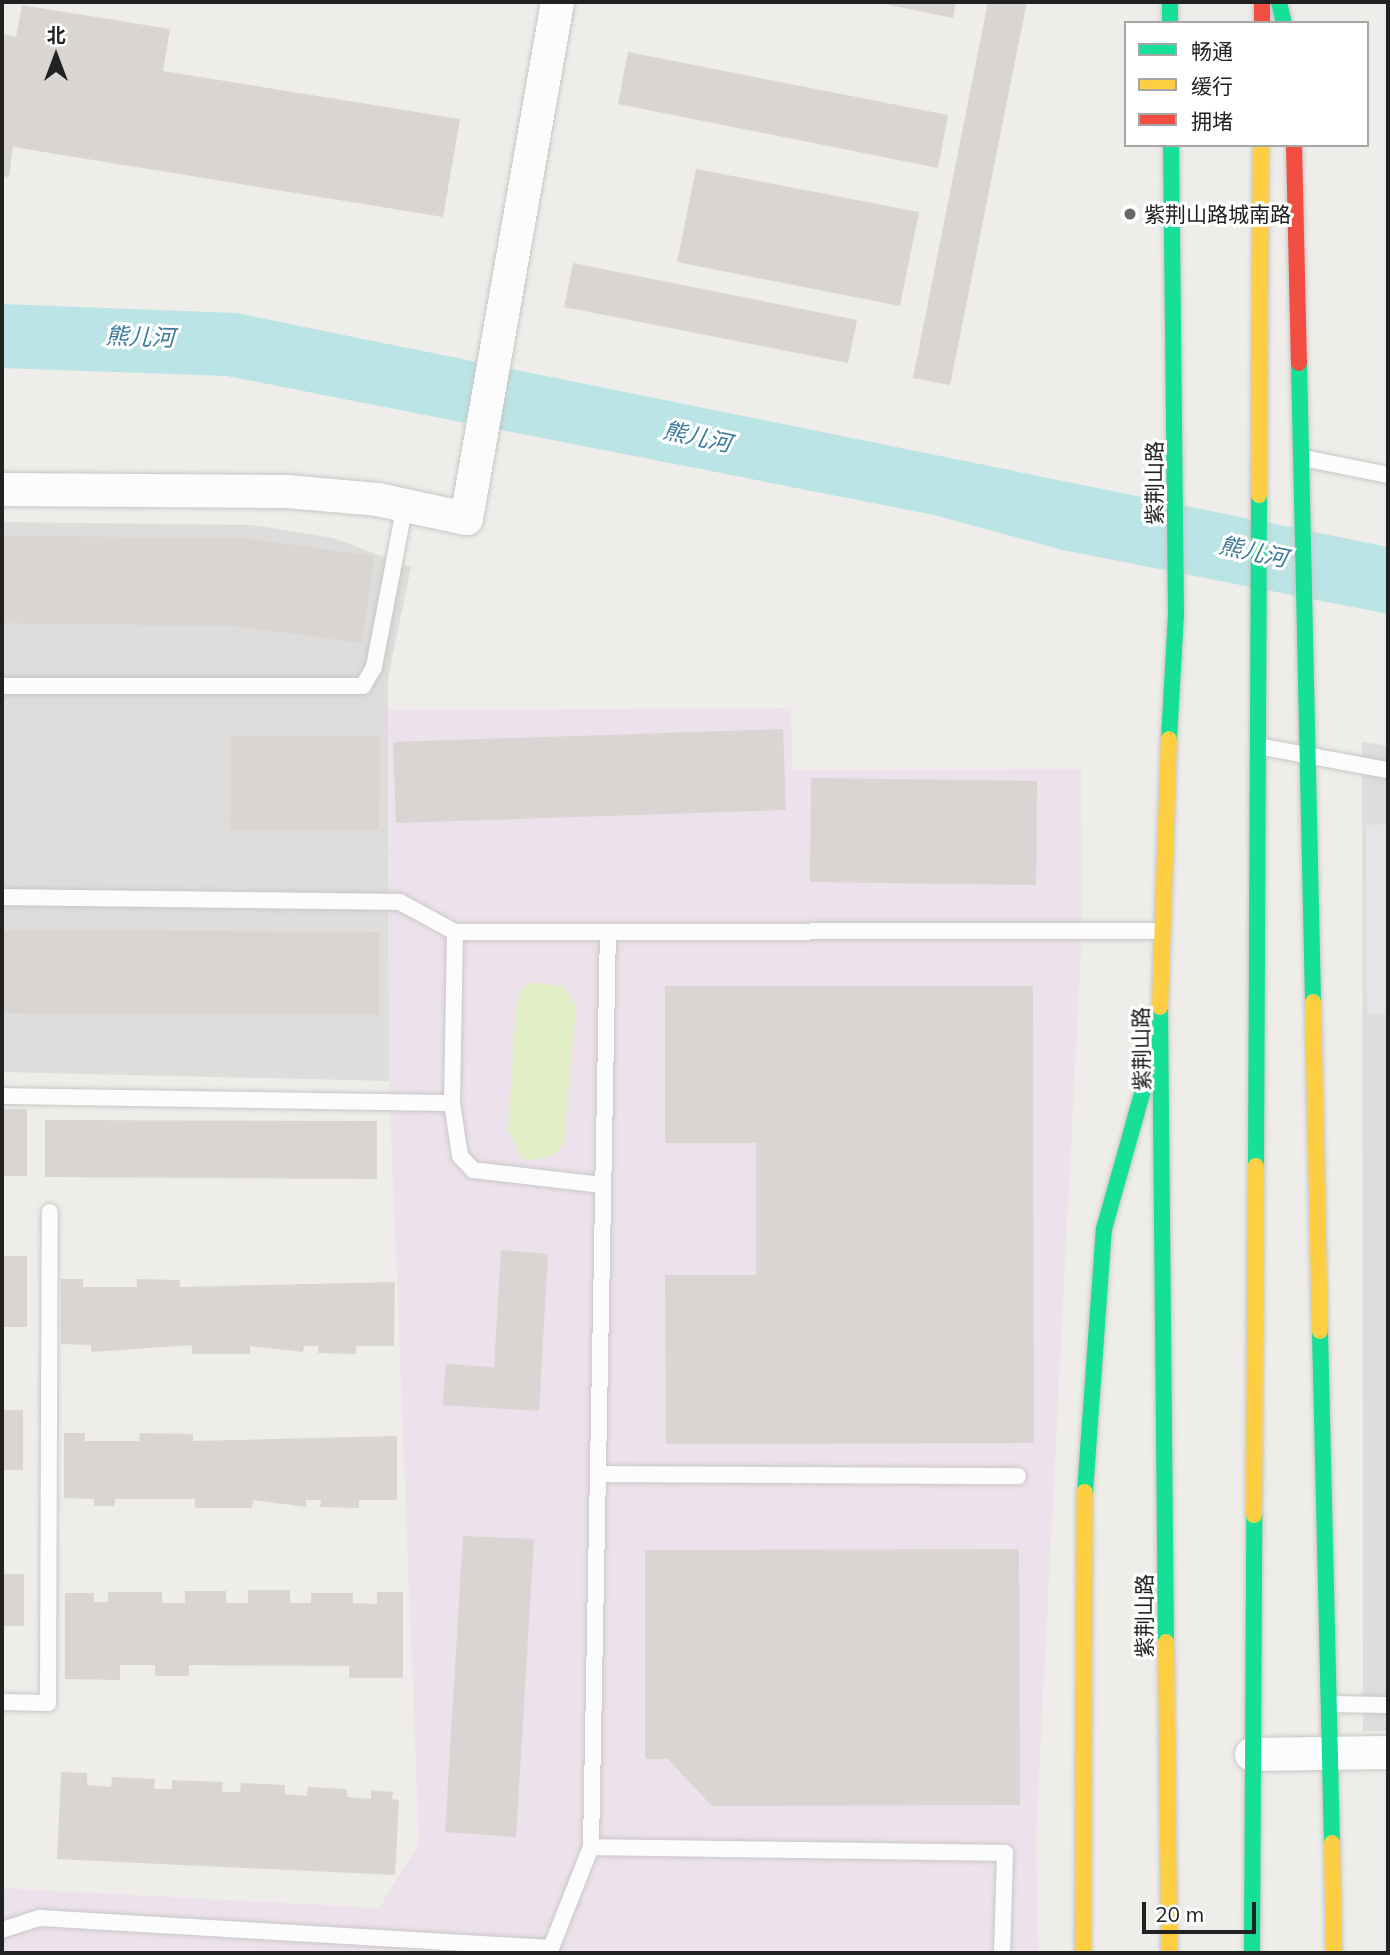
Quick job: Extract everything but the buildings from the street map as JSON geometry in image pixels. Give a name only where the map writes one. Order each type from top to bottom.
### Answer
[{"type":"main road","points":[[1170,2],[1170,21]]},
{"type":"main road","points":[[1262,2],[1262,21]]},
{"type":"main road","points":[[1279,2],[1284,21]]},
{"type":"main road","name":"紫荆山路","points":[[1169,1953],[1162,1022],[1159,931],[1176,615],[1171,147]]},
{"type":"main road","points":[[1252,1953],[1261,147]]},
{"type":"main road","points":[[1294,147],[1304,500],[1334,1953]]},
{"type":"main road","points":[[1083,1953],[1084,1503],[1104,1229],[1162,1022]]},
{"type":"street","points":[[2,489],[286,491],[405,505],[466,518],[557,2]]},
{"type":"street","points":[[1251,1754],[1388,1752]]},
{"type":"lane","points":[[1303,458],[1388,475]]},
{"type":"lane","points":[[2,686],[363,686],[374,667],[405,505]]},
{"type":"lane","points":[[1258,746],[1388,770]]},
{"type":"lane","points":[[2,897],[400,902],[455,932],[1159,931]]},
{"type":"lane","points":[[455,932],[452,1103],[460,1156],[473,1170],[603,1185]]},
{"type":"lane","points":[[2,1930],[40,1918],[550,1950],[591,1847],[608,932]]},
{"type":"lane","points":[[2,1096],[452,1103]]},
{"type":"lane","points":[[2,1702],[48,1703],[50,1212]]},
{"type":"lane","points":[[598,1474],[1018,1476]]},
{"type":"lane","points":[[1329,1704],[1388,1705]]},
{"type":"lane","points":[[591,1847],[1005,1853],[1002,1953]]},
{"type":"shaded area","points":[[2,522],[252,525],[333,538],[411,567],[388,678],[389,1081],[2,1072]]},
{"type":"shaded area","points":[[791,708],[792,770],[1081,769],[1082,931],[1036,1836],[1038,1953],[2,1953],[2,1888],[379,1908],[419,1844],[389,1081],[388,710]]},
{"type":"shaded area","points":[[1362,742],[1388,746],[1388,1731],[1363,1731]]},
{"type":"shaded area","points":[[1388,798],[1388,1015],[1367,1014],[1366,825],[1387,824]]},
{"type":"green space","points":[[532,982],[564,987],[576,1006],[564,1143],[554,1155],[534,1160],[522,1159],[508,1130],[516,1007],[520,991]]},
{"type":"water","name":"熊儿河","points":[[2,304],[236,313],[1388,547],[1388,614],[1063,550],[934,515],[227,376],[2,368]]},
{"type":"traffic: fast","points":[[1170,2],[1170,21]]},
{"type":"traffic: fast","points":[[1279,2],[1284,21]]},
{"type":"traffic: fast","points":[[1169,739],[1176,615],[1171,147]]},
{"type":"traffic: fast","points":[[1299,363],[1313,1002]]},
{"type":"traffic: fast","points":[[1256,1166],[1259,495]]},
{"type":"traffic: fast","points":[[1160,1007],[1166,1642]]},
{"type":"traffic: fast","points":[[1085,1492],[1104,1229],[1156,1044]]},
{"type":"traffic: fast","points":[[1320,1331],[1332,1843]]},
{"type":"traffic: fast","points":[[1252,1953],[1254,1515]]},
{"type":"traffic: slow","points":[[1259,495],[1261,147]]},
{"type":"traffic: slow","points":[[1160,1007],[1169,739]]},
{"type":"traffic: slow","points":[[1313,1002],[1320,1331]]},
{"type":"traffic: slow","points":[[1254,1515],[1256,1166]]},
{"type":"traffic: slow","points":[[1083,1953],[1085,1492]]},
{"type":"traffic: slow","points":[[1166,1642],[1169,1953]]},
{"type":"traffic: slow","points":[[1332,1843],[1334,1953]]},
{"type":"traffic: jam","points":[[1262,2],[1262,21]]},
{"type":"traffic: jam","points":[[1294,147],[1299,363]]},
{"type":"place","name":"紫荆山路城南路","points":[[1130,214]]}]
